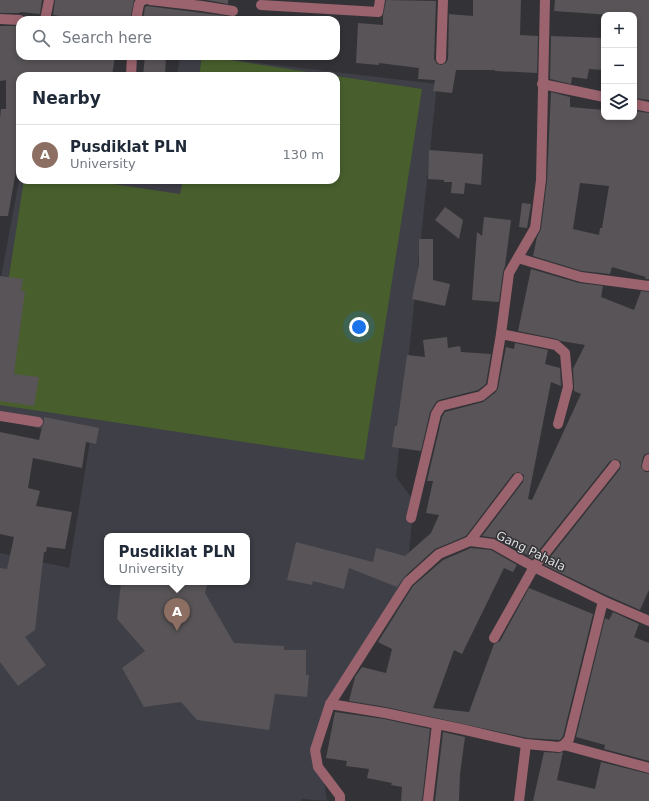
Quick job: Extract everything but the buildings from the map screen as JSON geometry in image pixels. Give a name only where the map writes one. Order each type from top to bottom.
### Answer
[{"type":"street","points":[[46,16],[49,0]]},
{"type":"street","points":[[137,16],[139,4],[142,0],[144,0]]},
{"type":"street","points":[[150,0],[202,3],[233,12]]},
{"type":"street","points":[[261,5],[378,12],[380,0]]},
{"type":"street","points":[[441,59],[443,0]]},
{"type":"street","points":[[410,518],[436,414],[441,406],[480,396],[492,387],[509,273],[536,228],[541,180],[545,0]]},
{"type":"street","points":[[0,19],[16,20]]},
{"type":"street","points":[[131,72],[132,60]]},
{"type":"street","points":[[542,84],[601,96]]},
{"type":"street","points":[[637,105],[649,107]]},
{"type":"street","points":[[518,258],[581,277],[649,286]]},
{"type":"street","points":[[501,334],[556,345],[565,353],[568,386],[558,424]]},
{"type":"street","points":[[0,416],[38,422]]},
{"type":"street","points":[[494,638],[534,567],[615,465]]},
{"type":"street","points":[[340,801],[340,796],[318,767],[315,750],[330,704],[408,582],[439,554],[470,541],[518,478]]},
{"type":"street","name":"Gang Pahala","points":[[470,541],[493,544],[534,567],[603,601],[649,621]]},
{"type":"street","points":[[330,704],[385,713],[526,744],[559,747],[564,745],[569,740],[603,601]]},
{"type":"street","points":[[428,801],[437,724]]},
{"type":"street","points":[[519,801],[526,744]]},
{"type":"street","points":[[564,745],[649,768]]},
{"type":"shaded area","points":[[179,60],[234,60],[335,72],[178,72]]},
{"type":"shaded area","points":[[340,73],[437,84],[396,477],[414,501],[406,582],[336,689],[320,755],[327,801],[302,799],[301,801],[0,801],[0,553],[69,568],[90,441],[0,419],[0,283],[18,184],[340,184]]},
{"type":"green space","points":[[201,60],[229,60],[308,72],[200,72]]},
{"type":"green space","points":[[340,77],[422,89],[364,460],[0,405],[0,334],[23,184],[113,184],[180,194],[182,184],[340,184]]},
{"type":"place","name":"Pusdiklat PLN","points":[[177,631]]}]
